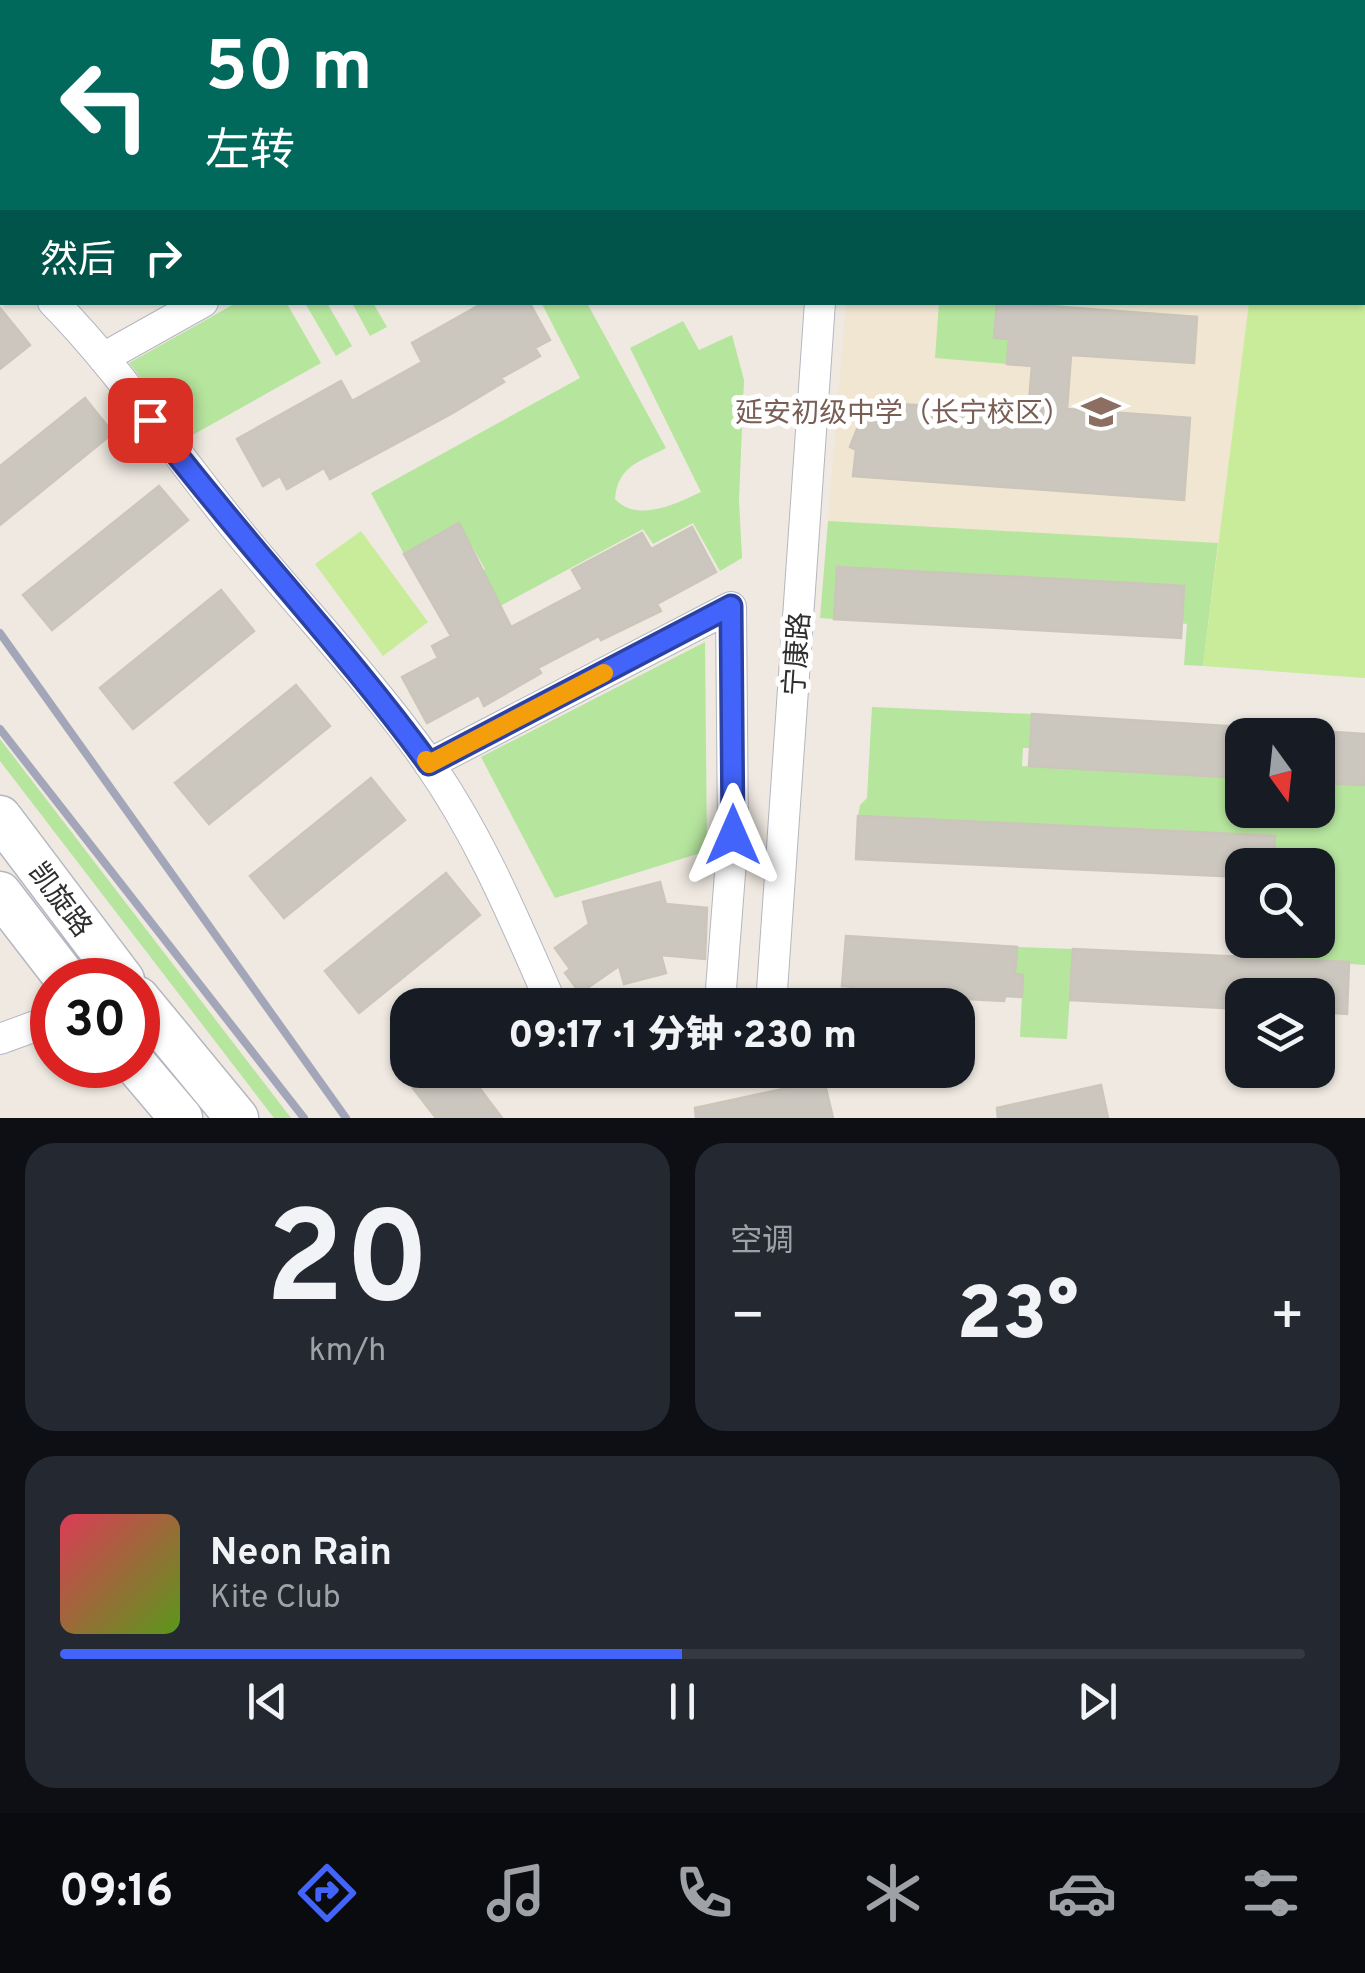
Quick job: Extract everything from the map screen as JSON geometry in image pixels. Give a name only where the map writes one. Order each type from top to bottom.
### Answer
[{"type":"street","points":[[56,305],[103,358],[238,532],[389,710],[429,764],[486,857],[544,988]]},
{"type":"street","points":[[103,358],[199,305]]},
{"type":"street","name":"宁康路","points":[[773,988],[820,305]]},
{"type":"street","points":[[429,764],[731,606],[733,835],[721,988]]},
{"type":"street","name":"凯旋路","points":[[0,818],[105,958]]},
{"type":"street","name":"凯旋路","points":[[0,893],[49,958]]},
{"type":"street","points":[[160,1025],[237,1118]]},
{"type":"street","points":[[0,1040],[30,1028]]},
{"type":"street","points":[[148,1088],[166,1118]]},
{"type":"street","points":[[154,1088],[180,1118]]},
{"type":"shaded area","name":"延安初级中学（长宁校区）","points":[[846,305],[1365,305],[1365,678],[1203,666],[1217,544],[828,521]]},
{"type":"green space","points":[[232,305],[288,305],[321,363],[189,437],[129,363]]},
{"type":"green space","points":[[306,305],[328,305],[352,346],[336,356]]},
{"type":"green space","points":[[353,305],[374,305],[387,327],[370,336]]},
{"type":"green space","points":[[543,305],[588,305],[666,448],[626,472],[615,499],[634,510],[657,509],[701,492],[630,348],[683,321],[699,350],[732,335],[744,380],[739,500],[742,558],[720,571],[693,523],[653,544],[643,529],[450,633],[431,600],[485,569],[459,524],[404,554],[371,493],[580,378]]},
{"type":"green space","points":[[939,305],[997,305],[995,338],[1009,339],[1007,364],[935,358]]},
{"type":"green space","points":[[1249,305],[1365,305],[1365,678],[1203,666]]},
{"type":"green space","points":[[828,521],[1218,543],[1203,666],[1184,665],[1187,624],[837,567],[834,619],[820,618]]},
{"type":"green space","points":[[361,531],[428,622],[383,656],[315,564]]},
{"type":"green space","points":[[705,642],[707,851],[555,898],[481,757]]},
{"type":"green space","points":[[872,707],[1032,714],[1030,748],[1023,748],[1022,766],[1225,777],[1225,828],[1335,828],[1335,784],[1365,785],[1365,965],[1269,958],[1335,958],[1335,848],[1274,848],[1275,836],[858,816],[860,805],[867,798]]},
{"type":"green space","points":[[0,739],[291,1118],[274,1118],[160,969],[160,958],[151,958],[0,761]]},
{"type":"green space","points":[[1017,947],[1073,949],[1067,1039],[1020,1037],[1023,975],[1015,974]]},
{"type":"building","points":[[480,305],[531,305],[550,340],[535,348],[540,356],[501,378],[504,382],[330,479],[324,468],[287,489],[280,476],[263,486],[237,439],[341,381],[352,401],[422,362],[412,343]]},
{"type":"building","points":[[997,305],[1197,317],[1194,363],[1071,355],[1067,409],[1190,418],[1184,500],[853,476],[856,450],[850,447],[857,429],[859,401],[1028,413],[1032,366],[1007,364],[1009,339],[994,338]]},
{"type":"building","points":[[0,308],[30,345],[0,369]]},
{"type":"building","points":[[85,398],[113,433],[0,525],[0,466]]},
{"type":"building","points":[[159,486],[188,520],[52,630],[23,595]]},
{"type":"building","points":[[459,523],[511,627],[583,589],[572,570],[642,533],[651,549],[692,527],[716,572],[657,604],[661,611],[601,640],[599,636],[538,668],[541,673],[484,706],[479,695],[427,723],[402,677],[438,658],[432,646],[451,636],[404,554]]},
{"type":"building","points":[[837,567],[1184,586],[1181,638],[834,619]]},
{"type":"building","points":[[221,590],[254,631],[133,729],[100,688]]},
{"type":"building","points":[[296,685],[330,726],[209,824],[175,783]]},
{"type":"building","points":[[1032,714],[1225,726],[1225,777],[1029,766]]},
{"type":"building","points":[[1335,732],[1365,734],[1365,785],[1335,784]]},
{"type":"building","points":[[371,778],[405,820],[284,918],[250,876]]},
{"type":"building","points":[[858,816],[1275,836],[1275,848],[1225,848],[1225,876],[856,859]]},
{"type":"building","points":[[446,873],[480,915],[359,1013],[325,971]]},
{"type":"building","points":[[660,882],[666,904],[707,908],[705,959],[661,955],[666,973],[624,984],[619,966],[587,988],[576,988],[565,973],[570,969],[555,948],[589,924],[583,902]]},
{"type":"building","points":[[846,936],[1017,947],[1015,974],[1023,975],[1022,997],[1005,996],[1004,1001],[975,999],[975,988],[842,986]]},
{"type":"building","points":[[1073,949],[1349,962],[1347,1014],[1335,1013],[1335,978],[1225,978],[1225,1008],[1070,1000]]},
{"type":"building","points":[[1101,1085],[1108,1118],[998,1118],[997,1108]]},
{"type":"building","points":[[413,1088],[480,1088],[502,1118],[436,1118]]},
{"type":"building","points":[[787,1088],[826,1088],[833,1118],[696,1118],[695,1108]]},
{"type":"railway","points":[[0,633],[346,1118]]},
{"type":"railway","points":[[0,729],[304,1118]]},
{"type":"slow traffic","points":[[426,760],[429,764],[604,673]]},
{"type":"place","name":"延安初级中学（长宁校区）","points":[[1101,412]]},
{"type":"route","points":[[150,420],[429,764],[731,606],[733,835]]}]
